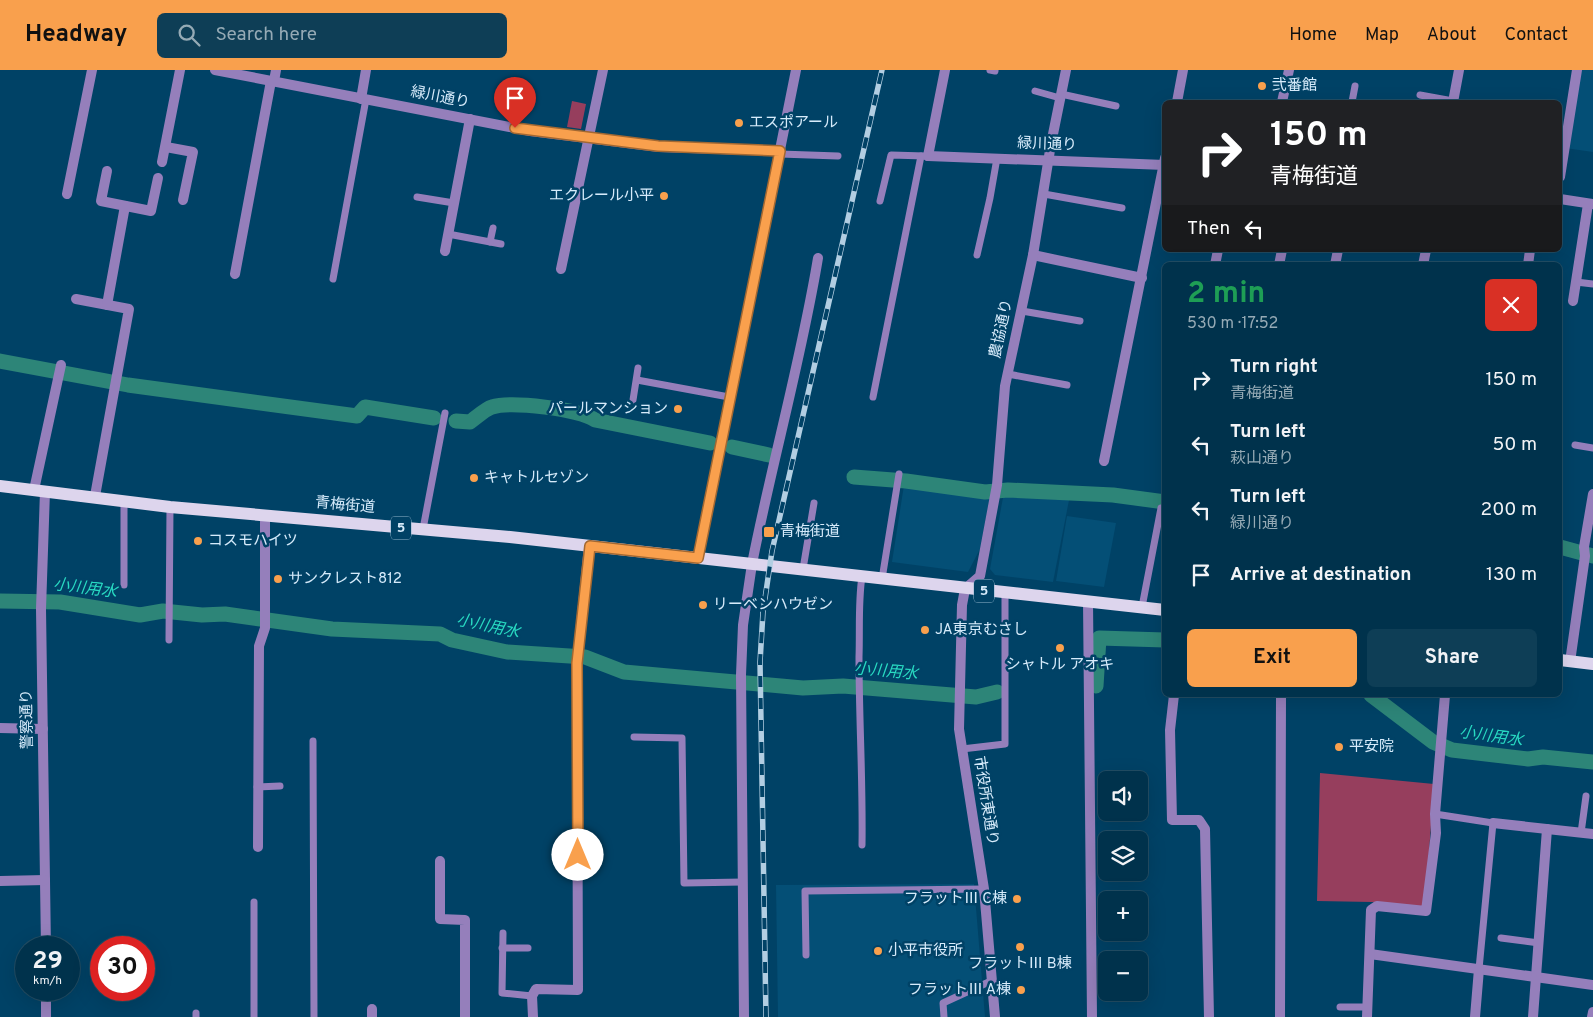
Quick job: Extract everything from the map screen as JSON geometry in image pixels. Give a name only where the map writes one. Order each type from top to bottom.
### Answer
[{"type":"main road","name":"青梅街道","points":[[0,486],[265,516],[590,546],[1162,610]]},
{"type":"main road","points":[[1565,661],[1593,664]]},
{"type":"street","points":[[67,194],[92,70]]},
{"type":"street","points":[[162,162],[180,70]]},
{"type":"street","name":"緑川通り","points":[[215,70],[470,119],[588,139],[658,146],[780,153]]},
{"type":"street","points":[[235,274],[272,81],[276,70]]},
{"type":"street","points":[[363,99],[366,70]]},
{"type":"street","points":[[561,269],[602,70]]},
{"type":"street","points":[[698,558],[796,70]]},
{"type":"street","points":[[924,156],[945,70]]},
{"type":"street","name":"農協通り","points":[[965,589],[980,576],[996,485],[1008,374],[1033,255],[1050,161],[1051,144],[1066,70]]},
{"type":"street","points":[[1176,100],[1183,70]]},
{"type":"street","points":[[1282,100],[1289,70]]},
{"type":"street","points":[[1453,100],[1459,70]]},
{"type":"street","points":[[1562,155],[1564,132],[1577,70]]},
{"type":"street","points":[[445,251],[470,119]]},
{"type":"street","points":[[166,147],[193,152],[183,200]]},
{"type":"street","name":"緑川通り","points":[[924,156],[1050,161],[1162,162]]},
{"type":"street","points":[[107,171],[101,201],[151,211],[158,178]]},
{"type":"street","points":[[1104,461],[1162,173]]},
{"type":"street","points":[[1562,199],[1590,204],[1573,301]]},
{"type":"street","points":[[106,305],[125,206]]},
{"type":"street","points":[[1033,255],[1142,278]]},
{"type":"street","points":[[744,1017],[741,689],[743,625],[752,564],[792,383],[808,320],[818,258]]},
{"type":"street","points":[[76,299],[129,309],[94,496]]},
{"type":"street","name":"警察通り","points":[[46,936],[39,490],[61,365]]},
{"type":"street","points":[[1565,661],[1585,552],[1593,494]]},
{"type":"street","points":[[258,847],[259,646],[265,628],[265,516]]},
{"type":"street","points":[[533,1017],[532,996],[536,989],[578,990],[577,663],[590,546]]},
{"type":"street","name":"市役所東通り","points":[[965,589],[962,605],[959,686],[962,749],[984,889],[995,1017]]},
{"type":"street","points":[[1088,601],[1092,1017]]},
{"type":"street","points":[[1174,697],[1170,730],[1172,820],[1199,820],[1205,829],[1208,1017]]},
{"type":"street","points":[[1280,1017],[1281,697]]},
{"type":"street","points":[[1367,1012],[1371,910],[1377,906],[1426,911],[1436,833],[1435,814],[1445,697]]},
{"type":"street","points":[[0,728],[43,729]]},
{"type":"street","points":[[1493,823],[1593,834]]},
{"type":"street","points":[[1533,1017],[1548,829]]},
{"type":"street","points":[[440,861],[440,919],[465,920],[465,1017]]},
{"type":"street","points":[[0,881],[45,880]]},
{"type":"street","points":[[1370,954],[1593,985]]},
{"type":"street","points":[[1475,1017],[1480,969]]},
{"type":"street","points":[[46,1001],[46,1017]]},
{"type":"street","points":[[1592,1017],[1593,1012]]},
{"type":"lane","points":[[1352,100],[1355,86]]},
{"type":"lane","points":[[1035,91],[1116,106]]},
{"type":"lane","points":[[1420,95],[1444,100]]},
{"type":"lane","points":[[333,279],[363,99]]},
{"type":"lane","points":[[780,153],[838,156]]},
{"type":"lane","points":[[873,397],[924,156],[891,155],[880,201]]},
{"type":"lane","points":[[977,255],[997,158]]},
{"type":"lane","points":[[1044,194],[1122,208]]},
{"type":"lane","points":[[417,197],[454,203]]},
{"type":"lane","points":[[490,242],[493,228]]},
{"type":"lane","points":[[448,234],[501,244]]},
{"type":"lane","points":[[1576,282],[1593,284]]},
{"type":"lane","points":[[1022,311],[1080,321]]},
{"type":"lane","points":[[633,400],[638,368]]},
{"type":"lane","points":[[1008,374],[1067,385]]},
{"type":"lane","points":[[637,380],[729,397]]},
{"type":"lane","points":[[423,530],[445,412]]},
{"type":"lane","points":[[1575,445],[1593,448]]},
{"type":"lane","points":[[882,579],[895,488],[899,474]]},
{"type":"lane","points":[[124,500],[124,585]]},
{"type":"lane","points":[[803,569],[814,503]]},
{"type":"lane","points":[[169,640],[170,506]]},
{"type":"lane","points":[[1142,607],[1160,508]]},
{"type":"lane","points":[[862,576],[859,679],[862,845]]},
{"type":"lane","points":[[962,749],[1005,744],[1005,593]]},
{"type":"lane","points":[[634,737],[682,738],[684,884],[744,882]]},
{"type":"lane","points":[[313,741],[314,1017]]},
{"type":"lane","points":[[257,787],[280,786]]},
{"type":"lane","points":[[1581,833],[1586,796]]},
{"type":"lane","points":[[1435,814],[1493,823],[1480,969]]},
{"type":"lane","points":[[806,955],[806,891],[984,889]]},
{"type":"lane","points":[[254,902],[254,1017]]},
{"type":"lane","points":[[503,933],[502,993],[532,996]]},
{"type":"lane","points":[[1501,938],[1540,943]]},
{"type":"lane","points":[[502,948],[528,948]]},
{"type":"lane","points":[[944,1017],[944,1003],[991,981]]},
{"type":"lane","points":[[1340,1007],[1367,1012]]},
{"type":"shaded area","points":[[1577,70],[1593,70],[1593,152],[1565,148]]},
{"type":"shaded area","points":[[572,101],[586,104],[581,129],[567,127]]},
{"type":"shaded area","points":[[904,485],[990,496],[980,549],[968,572],[892,562]]},
{"type":"shaded area","points":[[1004,492],[1070,495],[1053,582],[995,575],[990,569]]},
{"type":"shaded area","points":[[1067,516],[1116,523],[1104,587],[1056,581]]},
{"type":"shaded area","points":[[1320,773],[1434,784],[1425,907],[1372,902],[1317,901]]},
{"type":"shaded area","name":"小平市役所","points":[[974,884],[985,1017],[778,1017],[776,885]]},
{"type":"waterway","points":[[0,361],[128,385],[357,416],[365,407],[434,418]]},
{"type":"waterway","points":[[456,421],[470,422],[492,407],[501,405],[545,407],[575,412],[595,420],[710,443]]},
{"type":"waterway","points":[[732,447],[769,455]]},
{"type":"waterway","points":[[854,477],[906,481],[985,492],[1008,490],[1113,495],[1162,502]]},
{"type":"waterway","points":[[1562,548],[1593,556]]},
{"type":"waterway","name":"小川用水","points":[[0,601],[60,602],[140,615],[163,611],[202,615],[225,614],[332,629],[440,634],[452,640],[507,652],[585,657],[624,672],[803,688],[843,686],[976,697],[997,692]]},
{"type":"waterway","name":"小川用水","points":[[1096,686],[1099,638],[1162,640]]},
{"type":"waterway","name":"小川用水","points":[[1374,697],[1433,742],[1452,750],[1528,759],[1543,757],[1593,762]]},
{"type":"railway","points":[[766,1017],[760,662],[763,612],[772,551],[882,70]]},
{"type":"place","name":"弐番館","points":[[1262,86]]},
{"type":"place","name":"エスポアール","points":[[739,123]]},
{"type":"place","name":"エクレール小平","points":[[664,196]]},
{"type":"place","name":"パールマンション","points":[[678,409]]},
{"type":"place","name":"キャトルセゾン","points":[[474,478]]},
{"type":"place","name":"青梅街道","points":[[769,532]]},
{"type":"place","name":"コスモハイツ","points":[[198,541]]},
{"type":"place","name":"サンクレスト812","points":[[278,579]]},
{"type":"place","name":"リーベンハウゼン","points":[[703,605]]},
{"type":"place","name":"JA東京むさし","points":[[925,630]]},
{"type":"place","name":"シャトル アオキ","points":[[1060,648]]},
{"type":"place","name":"平安院","points":[[1339,747]]},
{"type":"place","name":"フラットⅢ C棟","points":[[1017,899]]},
{"type":"place","name":"フラットⅢ B棟","points":[[1020,947]]},
{"type":"place","name":"小平市役所","points":[[878,951]]},
{"type":"place","name":"フラットⅢ A棟","points":[[1021,990]]},
{"type":"route","points":[[515,128],[588,139],[658,146],[780,151],[698,558],[590,546],[577,663],[578,855]]}]
